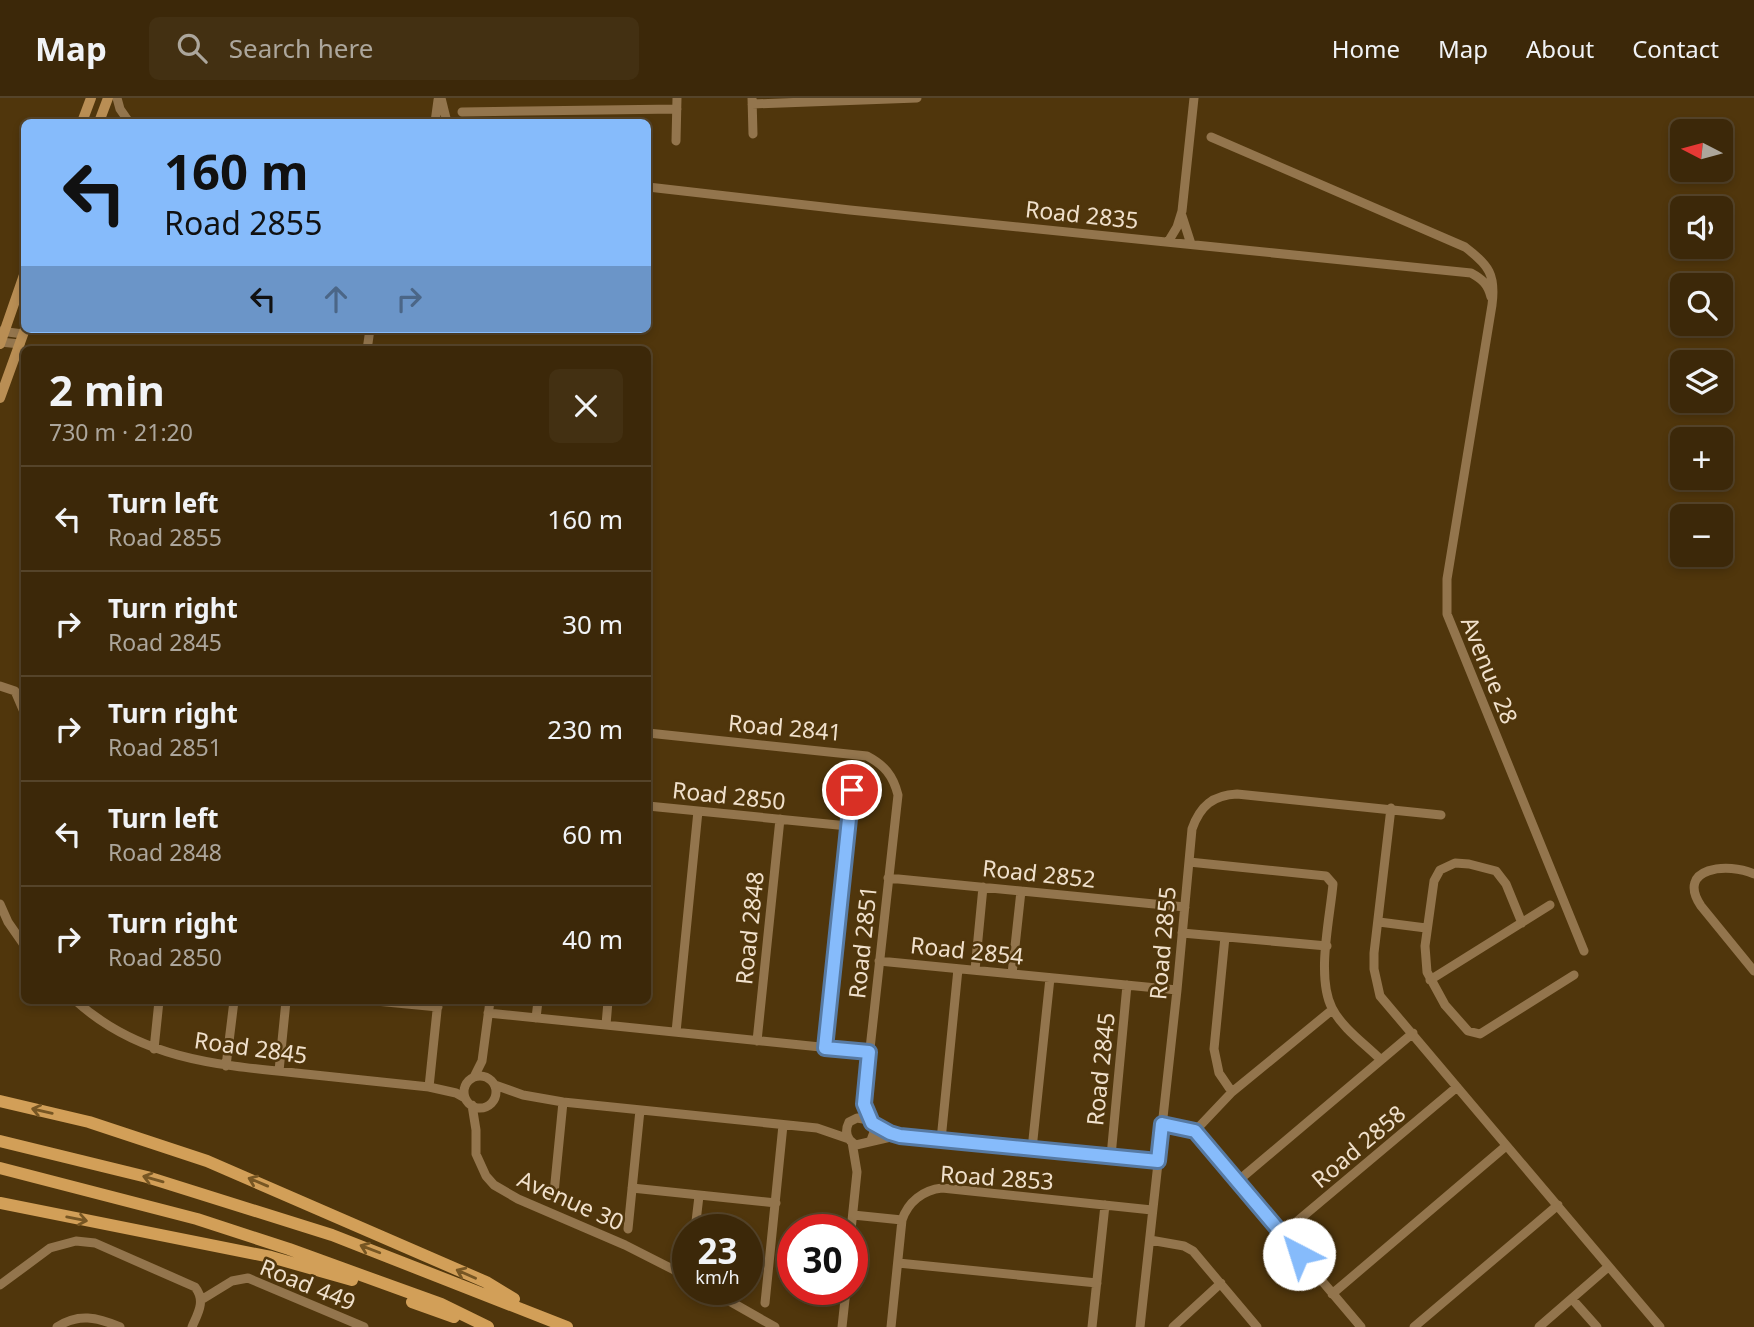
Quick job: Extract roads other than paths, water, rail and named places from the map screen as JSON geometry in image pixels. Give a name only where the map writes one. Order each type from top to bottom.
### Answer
[{"type":"highway","points":[[0,1101],[89,1122],[206,1160],[486,1282],[566,1327]]},
{"type":"highway","points":[[0,1141],[146,1177],[332,1235],[548,1318]]},
{"type":"highway","points":[[0,1168],[197,1219],[441,1304],[486,1326]]},
{"type":"highway","points":[[4,1204],[271,1257],[355,1281],[486,1326]]},
{"type":"main road","points":[[83,119],[91,98]]},
{"type":"main road","points":[[100,119],[108,98]]},
{"type":"main road","points":[[1,338],[21,284]]},
{"type":"main road","points":[[0,313],[16,298]]},
{"type":"main road","points":[[0,398],[23,336]]},
{"type":"street","points":[[117,98],[128,119]]},
{"type":"street","points":[[436,119],[439,98]]},
{"type":"street","points":[[439,98],[446,119]]},
{"type":"street","points":[[676,141],[677,98]]},
{"type":"street","points":[[753,134],[752,101],[917,98]]},
{"type":"street","points":[[1168,242],[1177,228],[1182,211],[1194,98]]},
{"type":"street","points":[[462,112],[677,109]]},
{"type":"street","name":"Avenue 28","points":[[1212,137],[1465,247],[1478,256],[1492,276],[1492,305],[1450,558],[1446,590],[1447,614],[1584,951]]},
{"type":"street","name":"Road 2835","points":[[651,187],[1471,273],[1487,284],[1492,305]]},
{"type":"street","points":[[1182,211],[1184,228],[1191,244]]},
{"type":"street","points":[[1,338],[23,336]]},
{"type":"street","points":[[0,686],[15,691],[21,705]]},
{"type":"street","name":"Road 2841","points":[[651,733],[867,755],[888,771],[898,794]]},
{"type":"street","points":[[825,1048],[852,790]]},
{"type":"street","name":"Road 2851","points":[[872,1123],[864,1104],[898,794]]},
{"type":"street","name":"Road 2855","points":[[1140,1327],[1192,829],[1196,816],[1202,807],[1223,794],[1391,808],[1441,815]]},
{"type":"street","name":"Road 2850","points":[[651,806],[848,826]]},
{"type":"street","points":[[1391,808],[1374,969],[1380,996],[1660,1327]]},
{"type":"street","points":[[676,1032],[698,811]]},
{"type":"street","name":"Road 2848","points":[[757,1041],[780,819]]},
{"type":"street","points":[[1189,862],[1326,876],[1331,879],[1333,884],[1324,977],[1332,1010],[1381,1060]]},
{"type":"street","points":[[1522,923],[1506,884],[1496,871],[1455,863],[1440,870],[1434,881],[1426,928],[1425,963],[1430,980],[1445,1005],[1468,1031],[1480,1034],[1574,975]]},
{"type":"street","points":[[1754,874],[1736,869],[1709,869],[1696,881],[1694,890],[1701,906],[1754,971]]},
{"type":"street","name":"Road 2852","points":[[888,878],[1185,907]]},
{"type":"street","points":[[975,970],[983,887]]},
{"type":"street","points":[[1012,974],[1021,891]]},
{"type":"street","points":[[0,904],[21,941]]},
{"type":"street","points":[[1430,980],[1550,905]]},
{"type":"street","points":[[1379,922],[1426,928]]},
{"type":"street","points":[[1182,933],[1327,946]]},
{"type":"street","points":[[1225,937],[1213,1049],[1219,1073],[1233,1092]]},
{"type":"street","name":"Road 2854","points":[[879,961],[1177,990]]},
{"type":"street","points":[[941,1140],[958,969]]},
{"type":"street","name":"Road 2854","points":[[1032,1149],[1050,978]]},
{"type":"street","name":"Road 2845","points":[[1111,1156],[1128,985]]},
{"type":"street","name":"Road 2845","points":[[80,1004],[122,1032],[154,1049],[192,1060],[226,1066],[432,1087],[470,1080]]},
{"type":"street","points":[[154,1049],[159,1004]]},
{"type":"street","points":[[226,1066],[234,1004]]},
{"type":"street","points":[[279,1071],[286,1004]]},
{"type":"street","points":[[432,1087],[438,1004]]},
{"type":"street","points":[[490,1004],[482,1060],[464,1090],[468,1102],[489,1104],[523,1096]]},
{"type":"street","points":[[536,1018],[538,1004]]},
{"type":"street","points":[[606,1025],[608,1004]]},
{"type":"street","points":[[1195,1131],[1233,1092],[1332,1010]]},
{"type":"street","points":[[488,1013],[869,1052]]},
{"type":"street","points":[[1239,1180],[1413,1033]]},
{"type":"street","points":[[485,1042],[485,1060],[496,1094],[489,1104]]},
{"type":"street","points":[[470,1080],[492,1082],[523,1096],[563,1102],[783,1125],[828,1128],[861,1117],[872,1123],[874,1132],[857,1172],[853,1214]]},
{"type":"street","name":"Road 2845","points":[[432,1087],[468,1102]]},
{"type":"street","name":"Road 2858","points":[[1282,1234],[1457,1087]]},
{"type":"street","name":"Road 2851","points":[[851,1121],[859,1112],[865,1094]]},
{"type":"street","name":"Avenue 30","points":[[468,1102],[476,1130],[476,1154],[480,1167],[502,1191],[625,1245],[672,1269]]},
{"type":"street","points":[[554,1193],[563,1102]]},
{"type":"street","name":"Avenue 30","points":[[476,1130],[489,1104]]},
{"type":"street","points":[[628,1229],[640,1110]]},
{"type":"street","points":[[851,1121],[846,1133],[857,1172]]},
{"type":"street","name":"Road 2845","points":[[872,1123],[900,1136],[1158,1161]]},
{"type":"street","points":[[1162,1124],[1195,1131],[1361,1327]]},
{"type":"street","points":[[765,1303],[783,1125]]},
{"type":"street","points":[[817,1128],[828,1130],[856,1145],[869,1142]]},
{"type":"street","name":"Road 2845","points":[[869,1142],[900,1136]]},
{"type":"street","points":[[1332,1294],[1506,1146]]},
{"type":"street","points":[[632,1188],[776,1203]]},
{"type":"street","name":"Road 2853","points":[[902,1220],[905,1211],[921,1195],[931,1189],[942,1188],[1152,1210]]},
{"type":"street","points":[[697,1214],[699,1196]]},
{"type":"street","points":[[1092,1327],[1105,1205]]},
{"type":"street","points":[[1414,1327],[1558,1205]]},
{"type":"street","points":[[868,1217],[902,1220],[891,1327]]},
{"type":"street","points":[[1150,1240],[1184,1246],[1193,1251],[1257,1327]]},
{"type":"street","points":[[0,1285],[50,1248],[76,1241],[95,1243],[191,1284],[198,1291],[201,1300],[192,1327]]},
{"type":"street","points":[[898,1263],[1097,1283]]},
{"type":"street","points":[[1539,1327],[1608,1267]]},
{"type":"street","name":"Road 449","points":[[201,1300],[232,1281],[253,1279],[364,1327]]},
{"type":"street","points":[[1173,1327],[1221,1283]]},
{"type":"street","points":[[1572,1299],[1597,1327]]},
{"type":"street","points":[[736,1305],[775,1327]]},
{"type":"street","points":[[842,1327],[844,1305]]},
{"type":"street","points":[[57,1327],[68,1320],[88,1317],[120,1327]]}]
